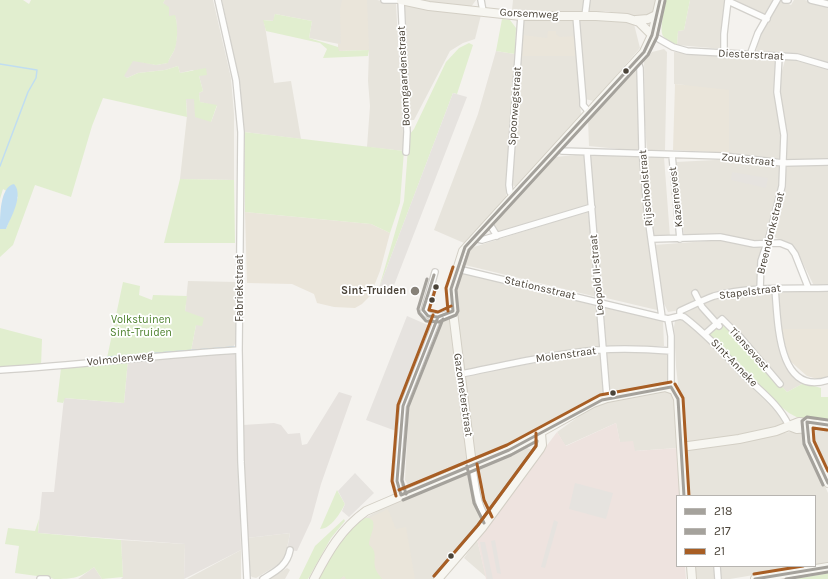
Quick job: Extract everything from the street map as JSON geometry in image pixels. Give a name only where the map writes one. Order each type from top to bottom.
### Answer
[{"type":"street","name":"Fabriekstraat","points":[[218,0],[235,76],[240,118],[239,350],[241,462],[247,579]]},
{"type":"street","points":[[384,0],[401,0]]},
{"type":"street","name":"Gorsemweg","points":[[401,0],[429,6],[521,16],[585,16],[636,20]]},
{"type":"street","name":"Boomgaardenstraat","points":[[401,0],[407,132],[406,152]]},
{"type":"street","points":[[480,11],[481,0]]},
{"type":"street","points":[[585,16],[587,0]]},
{"type":"street","name":"Gazometerstraat","points":[[488,520],[483,514],[480,506],[472,465],[452,311],[451,288],[463,252],[474,238],[649,44],[658,14],[660,0]]},
{"type":"street","points":[[724,53],[724,34],[728,0],[767,19]]},
{"type":"street","points":[[750,55],[758,33],[777,0]]},
{"type":"street","points":[[811,0],[828,4]]},
{"type":"street","points":[[636,20],[648,19],[658,14]]},
{"type":"street","name":"Spoorwegstraat","points":[[513,196],[509,185],[521,16]]},
{"type":"street","points":[[576,16],[583,100],[584,105],[589,112]]},
{"type":"street","points":[[636,20],[652,35]]},
{"type":"street","name":"Diesterstraat","points":[[652,35],[673,48],[750,55],[797,57],[828,66]]},
{"type":"street","name":"Breendonkstraat","points":[[760,290],[761,261],[780,198],[783,163],[784,135],[777,92],[779,56]]},
{"type":"street","name":"Rijschoolstraat","points":[[637,59],[640,68],[643,154],[647,210],[662,317]]},
{"type":"street","name":"Zoutstraat","points":[[556,148],[562,151],[724,156],[783,163],[828,162]]},
{"type":"street","name":"Leopold II-straat","points":[[587,152],[607,398]]},
{"type":"street","name":"Kazernevest","points":[[670,155],[680,239]]},
{"type":"street","points":[[474,238],[482,240],[592,208]]},
{"type":"street","points":[[489,223],[497,236]]},
{"type":"street","points":[[652,240],[720,238],[767,245],[780,243],[790,247],[799,260],[808,287]]},
{"type":"street","name":"Stationsstraat","points":[[458,269],[668,319]]},
{"type":"street","points":[[435,272],[423,310],[426,315],[438,317],[452,311]]},
{"type":"street","name":"Stapelstraat","points":[[680,316],[680,311],[718,295],[775,289],[808,287],[828,288]]},
{"type":"street","points":[[775,289],[778,325],[782,347],[788,367],[796,376],[806,380],[819,383],[828,380]]},
{"type":"street","points":[[695,293],[699,303]]},
{"type":"street","name":"Tiensevest","points":[[699,303],[717,325]]},
{"type":"street","points":[[680,316],[668,319],[671,351],[671,387],[678,398],[684,495]]},
{"type":"street","name":"Sint-Anneke","points":[[680,316],[705,334],[779,408],[789,426]]},
{"type":"street","points":[[401,495],[397,480],[403,406],[438,317]]},
{"type":"street","name":"Tiensevest","points":[[705,334],[722,320],[741,338],[780,384]]},
{"type":"street","name":"Molenstraat","points":[[461,374],[566,354],[633,349],[671,351]]},
{"type":"street","name":"Volmolenweg","points":[[0,370],[60,366],[166,354],[239,350]]},
{"type":"street","points":[[314,579],[335,540],[356,518],[379,503],[472,465],[533,437],[593,403],[607,398],[666,386],[671,387]]},
{"type":"street","points":[[807,425],[808,442],[828,482]]},
{"type":"street","points":[[681,447],[739,439],[789,426],[793,429],[807,425],[827,425]]},
{"type":"street","points":[[438,579],[488,520],[537,453],[542,445],[541,433]]},
{"type":"street","points":[[533,437],[537,453]]},
{"type":"street","points":[[263,579],[284,565],[289,558],[290,550]]},
{"type":"street","points":[[691,567],[692,579]]},
{"type":"street","points":[[717,567],[718,579]]},
{"type":"street","points":[[755,579],[828,567]]},
{"type":"street","points":[[40,579],[47,579]]},
{"type":"shaded area","points":[[165,0],[213,0],[231,78],[234,114],[234,180],[180,179],[187,116],[186,99],[194,99],[211,122],[217,106],[200,102],[199,93],[203,91],[199,76],[193,70],[180,73],[178,66],[165,70],[138,73],[127,78],[123,76],[133,60],[156,65],[167,63],[174,51],[177,37],[176,18],[169,16],[163,3]]},
{"type":"shaded area","points":[[222,0],[377,0],[396,4],[404,151],[367,147],[370,106],[368,81],[369,50],[309,38],[312,21],[275,14],[274,21],[264,20],[274,83],[291,81],[301,139],[244,132],[240,85]]},
{"type":"shaded area","points":[[342,0],[367,0],[369,50],[338,51],[338,43],[341,44],[340,10]]},
{"type":"shaded area","points":[[413,0],[476,0],[471,7]]},
{"type":"shaded area","points":[[513,0],[588,0],[587,12],[535,13],[512,10]]},
{"type":"shaded area","points":[[589,0],[657,0],[653,12],[650,15],[637,16],[605,11],[587,13]]},
{"type":"shaded area","points":[[690,0],[726,0],[723,49],[677,45],[678,31],[684,30]]},
{"type":"shaded area","points":[[731,0],[775,0],[767,16]]},
{"type":"shaded area","points":[[780,0],[791,5],[794,0],[805,0],[828,7],[828,62],[808,56],[786,53],[756,52],[758,40]]},
{"type":"shaded area","points":[[404,5],[481,15],[475,39],[463,43],[450,51],[414,120],[410,120]]},
{"type":"shaded area","points":[[574,18],[581,115],[516,187],[512,185],[523,22],[524,20]]},
{"type":"shaded area","points":[[578,18],[626,21],[634,24],[640,48],[594,101],[585,99]]},
{"type":"shaded area","points":[[548,31],[556,31],[556,34],[560,37],[574,36],[575,56],[522,56],[523,35],[547,38]]},
{"type":"shaded area","points":[[664,49],[667,52],[665,150],[647,150],[644,60],[652,52]]},
{"type":"shaded area","points":[[496,51],[515,54],[506,198],[464,243],[434,230],[478,114]]},
{"type":"shaded area","points":[[674,52],[777,59],[781,124],[781,159],[729,153],[729,126],[684,85],[674,84]]},
{"type":"shaded area","points":[[788,59],[828,68],[828,160],[787,161],[785,123],[779,92],[779,82],[785,60]]},
{"type":"shaded area","points":[[635,67],[638,68],[641,147],[639,151],[589,146],[588,119]]},
{"type":"shaded area","points":[[675,84],[729,90],[729,153],[673,150]]},
{"type":"shaded area","points":[[453,93],[467,97],[391,293],[379,288]]},
{"type":"shaded area","points":[[586,154],[590,206],[499,234],[493,225],[555,157]]},
{"type":"shaded area","points":[[593,154],[640,157],[659,309],[657,310],[602,297],[590,157]]},
{"type":"shaded area","points":[[646,157],[664,157],[670,237],[654,238]]},
{"type":"shaded area","points":[[734,159],[780,166],[778,191],[765,242],[684,236],[676,162]]},
{"type":"shaded area","points":[[828,164],[828,286],[814,286],[797,251],[789,244],[772,236],[782,195],[787,165]]},
{"type":"shaded area","points":[[732,172],[768,178],[766,188],[731,180]]},
{"type":"shaded area","points":[[588,211],[597,297],[465,265],[464,262],[469,250],[474,247]]},
{"type":"shaded area","points":[[245,212],[371,224],[390,233],[380,271],[370,296],[362,304],[355,308],[334,307],[317,303],[314,294],[292,284],[247,283]]},
{"type":"shaded area","points":[[720,240],[764,246],[758,286],[724,292],[680,310],[668,312],[661,297],[654,245]]},
{"type":"shaded area","points":[[463,272],[598,304],[601,348],[465,371],[463,370],[453,293],[460,273]]},
{"type":"shaded area","points":[[188,281],[237,282],[237,341],[233,347],[191,351],[196,325],[185,311]]},
{"type":"shaded area","points":[[774,291],[779,341],[785,367],[793,376],[804,383],[787,392],[722,323],[709,335],[683,312],[722,296]]},
{"type":"shaded area","points":[[777,291],[828,291],[828,329],[780,329]]},
{"type":"shaded area","points":[[603,305],[663,321],[664,346],[606,346]]},
{"type":"shaded area","points":[[407,316],[430,326],[401,403],[396,431],[366,420]]},
{"type":"shaded area","points":[[682,319],[702,333],[781,412],[787,426],[782,429],[685,443],[676,367],[674,327],[675,321]]},
{"type":"shaded area","points":[[441,320],[452,320],[469,462],[408,485],[405,480],[409,403]]},
{"type":"shaded area","points":[[780,329],[828,329],[828,378],[821,380],[807,376],[790,361]]},
{"type":"shaded area","points":[[634,350],[669,354],[670,380],[668,382],[610,392],[606,352]]},
{"type":"shaded area","points":[[602,352],[604,396],[477,460],[474,457],[464,375]]},
{"type":"shaded area","points":[[234,353],[236,356],[241,550],[184,579],[185,544],[38,533],[42,492],[54,492],[64,398],[124,403],[128,359]]},
{"type":"shaded area","points":[[673,390],[678,448],[635,451],[620,443],[616,423],[565,446],[557,432],[592,407],[601,403]]},
{"type":"shaded area","points":[[339,392],[352,396],[321,484],[311,521],[297,551],[287,550],[290,533],[247,538],[243,425],[274,423],[281,425],[288,434],[300,433],[302,445],[307,444]]},
{"type":"shaded area","points":[[616,423],[620,442],[633,441],[635,451],[678,448],[681,495],[676,495],[676,567],[685,567],[686,579],[486,579],[477,539],[557,432],[566,446]]},
{"type":"shaded area","points":[[815,430],[828,430],[828,468],[811,433]]},
{"type":"shaded area","points":[[795,431],[802,434],[828,493],[828,562],[816,565],[816,495],[687,495],[683,451]]},
{"type":"shaded area","points":[[526,448],[531,449],[532,456],[490,511],[488,510],[485,506],[475,468]]},
{"type":"shaded area","points":[[236,463],[239,463],[240,505],[237,505]]},
{"type":"shaded area","points":[[470,471],[482,522],[459,551],[433,579],[382,579],[365,518],[387,506]]},
{"type":"shaded area","points":[[355,473],[374,493],[349,517],[342,511],[345,504],[338,491]]},
{"type":"shaded area","points":[[575,483],[613,493],[606,519],[569,509]]},
{"type":"shaded area","points":[[388,509],[396,529],[406,527],[415,579],[327,579],[365,520]]},
{"type":"shaded area","points":[[554,520],[558,522],[545,568],[541,567]]},
{"type":"shaded area","points":[[290,533],[285,558],[281,563],[256,578],[252,577],[250,575],[247,538]]},
{"type":"shaded area","points":[[477,539],[486,577],[464,558]]},
{"type":"shaded area","points":[[121,540],[185,544],[184,579],[121,579],[123,577]]},
{"type":"shaded area","points":[[495,540],[501,574],[497,573],[491,541]]},
{"type":"shaded area","points":[[480,542],[485,542],[493,579],[487,579]]},
{"type":"shaded area","points":[[241,550],[241,579],[187,579]]},
{"type":"shaded area","points":[[94,567],[102,579],[78,579]]},
{"type":"shaded area","points":[[695,567],[801,567],[730,579],[697,579]]},
{"type":"shaded area","points":[[287,568],[290,570],[285,579],[270,579]]},
{"type":"green space","points":[[0,0],[23,0],[29,4],[31,0],[165,0],[163,3],[169,7],[169,16],[175,15],[177,28],[177,38],[174,51],[168,63],[156,65],[133,61],[124,76],[127,78],[138,73],[165,70],[178,66],[180,73],[206,68],[207,75],[199,76],[203,91],[199,93],[200,102],[217,105],[211,122],[195,117],[194,99],[186,99],[187,117],[103,98],[92,126],[71,197],[35,185],[13,245],[0,257],[0,229],[6,229],[18,197],[3,189],[0,199]]},
{"type":"green space","points":[[666,0],[690,0],[684,30],[678,31],[677,45],[666,39],[662,33],[662,23]]},
{"type":"green space","points":[[275,14],[312,21],[309,38],[338,47],[339,51],[369,50],[368,56],[323,58],[327,49],[320,43],[266,31],[263,20],[273,21]]},
{"type":"green space","points":[[502,19],[510,20],[516,28],[515,54],[496,51]]},
{"type":"green space","points":[[469,43],[473,45],[457,94],[453,93],[379,288],[404,201],[409,135],[414,129],[446,62],[459,48]]},
{"type":"green space","points":[[244,132],[404,151],[400,203],[390,233],[371,224],[245,212]]},
{"type":"green space","points":[[180,179],[234,180],[235,243],[164,243]]},
{"type":"green space","name":"Volkstuinen Sint-Truiden","points":[[123,282],[140,286],[139,295],[152,300],[153,295],[187,296],[185,311],[204,318],[202,326],[196,325],[191,351],[107,358]]},
{"type":"green space","points":[[723,322],[787,392],[804,383],[821,388],[821,397],[828,397],[828,420],[800,419],[789,413],[775,402],[709,335]]},
{"type":"green space","points":[[0,328],[42,339],[41,366],[0,367]]},
{"type":"green space","points":[[128,359],[124,403],[65,398],[63,403],[57,402],[61,368]]},
{"type":"green space","points":[[337,490],[345,504],[332,523],[320,529]]},
{"type":"green space","points":[[365,518],[369,518],[373,521],[369,545],[374,551],[375,567],[382,579],[346,579],[344,576],[340,579],[319,579],[327,562],[344,537],[357,523]]},
{"type":"green space","points":[[39,519],[38,533],[121,540],[123,577],[102,579],[94,567],[85,574],[66,579],[54,579],[41,576],[41,579],[37,579],[37,576],[15,573],[19,546],[5,544],[8,528],[35,531]]},
{"type":"green space","points":[[344,519],[345,521],[331,538],[308,579],[299,579],[315,546]]},
{"type":"green space","points":[[828,573],[828,579],[794,579],[825,574]]},
{"type":"water","points":[[14,184],[18,194],[16,206],[6,229],[0,229],[3,196],[9,186]]},
{"type":"waterway","points":[[0,64],[37,70],[36,78],[28,92],[0,166]]},
{"type":"waterway","points":[[108,357],[234,347]]},
{"type":"waterway","points":[[87,360],[97,359]]},
{"type":"transit line","name":"218","points":[[434,275],[423,310],[428,316],[438,317],[453,311],[451,289],[465,247],[644,52],[652,35],[660,0]]},
{"type":"transit line","name":"217","points":[[427,279],[418,309],[419,313],[426,321],[439,322],[456,315],[458,311],[456,290],[469,250],[648,55],[657,37],[665,1]]},
{"type":"transit line","name":"21","points":[[448,311],[446,288],[453,267]]},
{"type":"transit line","name":"21","points":[[436,287],[429,310],[438,312],[451,306]]},
{"type":"transit line","name":"21","points":[[396,496],[392,481],[398,405],[433,315]]},
{"type":"transit line","name":"218","points":[[401,495],[397,481],[403,406],[438,317]]},
{"type":"transit line","name":"217","points":[[406,494],[402,480],[408,407],[443,319]]},
{"type":"transit line","name":"21","points":[[399,490],[507,445],[600,395],[671,382]]},
{"type":"transit line","name":"21","points":[[675,384],[683,398],[689,495]]},
{"type":"transit line","name":"218","points":[[671,387],[678,399],[684,495]]},
{"type":"transit line","name":"218","points":[[401,495],[509,450],[602,400],[671,387]]},
{"type":"transit line","name":"217","points":[[823,485],[804,444],[802,421],[807,417],[828,420]]},
{"type":"transit line","name":"218","points":[[828,425],[807,422],[809,442],[828,483]]},
{"type":"transit line","name":"21","points":[[827,430],[813,428],[814,441],[828,471]]},
{"type":"transit line","name":"21","points":[[434,576],[478,525],[536,446],[536,433]]},
{"type":"transit line","name":"217","points":[[403,500],[511,455],[537,441],[536,446],[478,525],[434,576]]},
{"type":"transit line","name":"21","points":[[477,464],[484,500],[492,517]]},
{"type":"transit line","name":"217","points":[[467,466],[474,503],[484,523]]},
{"type":"transit line","name":"21","points":[[754,574],[797,567]]},
{"type":"transit line","name":"218","points":[[755,579],[828,567]]},
{"type":"transit line","name":"217","points":[[786,579],[828,572]]},
{"type":"place","name":"Sint-Truiden","points":[[415,291]]}]
